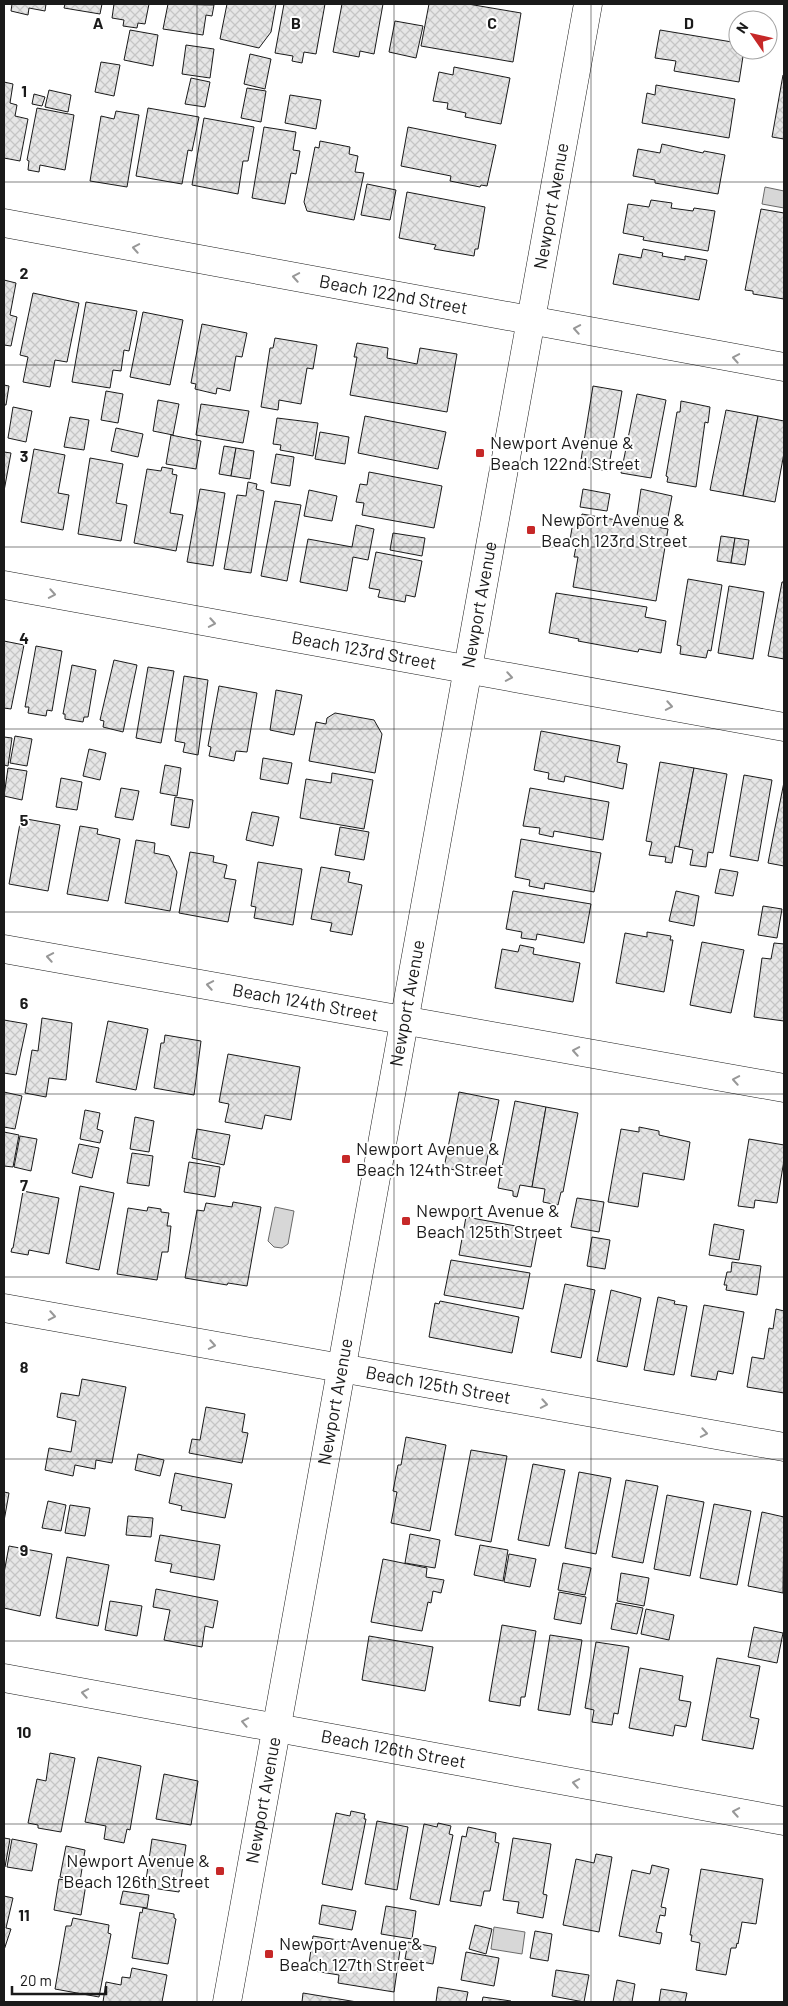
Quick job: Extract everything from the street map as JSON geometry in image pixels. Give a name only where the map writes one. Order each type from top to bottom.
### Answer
[{"type":"street","name":"Newport Avenue","points":[[227,2002],[588,4]]},
{"type":"street","name":"Beach 122nd Street","points":[[4,223],[784,367]]},
{"type":"street","name":"Beach 123rd Street","points":[[4,585],[784,727]]},
{"type":"street","name":"Beach 124th Street","points":[[4,949],[784,1088]]},
{"type":"street","name":"Beach 125th Street","points":[[4,1308],[784,1447]]},
{"type":"street","name":"Beach 126th Street","points":[[4,1678],[784,1821]]},
{"type":"shaded area","points":[[765,187],[784,191],[784,208],[762,204]]},
{"type":"shaded area","points":[[275,1207],[294,1211],[288,1244],[282,1248],[274,1247],[268,1241]]},
{"type":"shaded area","points":[[494,1927],[525,1932],[522,1954],[491,1949]]},
{"type":"building","points":[[12,4],[46,4],[45,11],[29,8],[28,15],[11,11]]},
{"type":"building","points":[[65,4],[102,4],[100,14],[64,8]]},
{"type":"building","points":[[114,4],[149,4],[145,24],[138,23],[137,28],[123,26],[124,20],[112,18]]},
{"type":"building","points":[[168,4],[214,5],[212,16],[206,15],[203,35],[163,29]]},
{"type":"building","points":[[227,4],[276,4],[271,32],[259,48],[220,39]]},
{"type":"building","points":[[284,4],[325,4],[316,54],[304,52],[302,63],[292,61],[293,56],[275,53]]},
{"type":"building","points":[[342,4],[383,4],[374,54],[360,51],[359,57],[333,52]]},
{"type":"building","points":[[429,4],[468,4],[521,13],[513,62],[421,46]]},
{"type":"building","points":[[395,21],[423,26],[416,58],[389,52]]},
{"type":"building","points":[[130,30],[158,35],[153,66],[124,60]]},
{"type":"building","points":[[660,30],[728,41],[728,60],[742,60],[739,82],[674,71],[676,61],[655,58]]},
{"type":"building","points":[[186,45],[214,49],[210,78],[182,74]]},
{"type":"building","points":[[250,54],[271,59],[265,89],[244,84]]},
{"type":"building","points":[[101,62],[120,65],[114,96],[95,92]]},
{"type":"building","points":[[454,67],[510,78],[501,124],[465,117],[466,113],[447,109],[448,103],[433,101],[439,72],[453,75]]},
{"type":"building","points":[[784,75],[784,139],[772,137]]},
{"type":"building","points":[[191,78],[210,82],[205,107],[185,104]]},
{"type":"building","points":[[4,82],[13,84],[10,103],[17,105],[15,116],[28,119],[20,161],[4,158]]},
{"type":"building","points":[[656,85],[735,99],[729,138],[642,123],[647,93],[655,95]]},
{"type":"building","points":[[247,88],[266,91],[261,122],[241,118]]},
{"type":"building","points":[[49,90],[71,95],[68,112],[45,107]]},
{"type":"building","points":[[34,94],[45,97],[42,106],[32,104]]},
{"type":"building","points":[[290,95],[321,100],[316,129],[285,123]]},
{"type":"building","points":[[37,108],[74,115],[65,170],[40,165],[39,172],[28,170],[29,161],[27,160]]},
{"type":"building","points":[[148,108],[199,117],[192,151],[188,150],[182,184],[136,176]]},
{"type":"building","points":[[116,111],[139,115],[127,187],[90,181],[101,116],[114,119]]},
{"type":"building","points":[[204,118],[254,127],[248,161],[243,161],[238,194],[192,185]]},
{"type":"building","points":[[264,127],[296,132],[293,150],[300,151],[296,174],[291,173],[285,204],[252,198]]},
{"type":"building","points":[[408,127],[496,145],[487,186],[481,185],[480,187],[450,181],[451,176],[401,166]]},
{"type":"building","points":[[320,141],[350,147],[349,154],[358,156],[355,172],[364,173],[354,220],[307,211],[304,202],[315,147],[319,148]]},
{"type":"building","points":[[662,144],[703,153],[704,151],[725,155],[718,194],[655,183],[655,180],[633,176],[638,149],[660,153]]},
{"type":"building","points":[[367,184],[396,190],[390,220],[361,215]]},
{"type":"building","points":[[407,192],[485,207],[478,249],[475,249],[474,256],[434,249],[436,245],[399,238]]},
{"type":"building","points":[[651,200],[672,203],[671,208],[693,211],[694,208],[715,211],[708,251],[643,240],[644,237],[623,233],[628,204],[649,207]]},
{"type":"building","points":[[761,209],[784,213],[784,299],[753,294],[753,291],[745,290]]},
{"type":"building","points":[[643,249],[663,253],[662,256],[685,260],[685,256],[707,260],[699,300],[613,284],[619,254],[641,258]]},
{"type":"building","points":[[4,280],[16,283],[10,315],[17,317],[11,346],[4,345]]},
{"type":"building","points":[[33,293],[79,303],[67,362],[55,360],[50,387],[23,382],[28,357],[20,355]]},
{"type":"building","points":[[86,302],[137,311],[129,351],[124,350],[121,371],[113,370],[110,388],[72,382]]},
{"type":"building","points":[[143,312],[183,320],[170,385],[130,377]]},
{"type":"building","points":[[202,324],[247,333],[242,357],[236,356],[230,391],[217,388],[216,394],[195,389],[196,384],[191,383]]},
{"type":"building","points":[[275,338],[317,345],[313,369],[307,368],[301,404],[279,400],[278,410],[261,407],[270,348],[273,348]]},
{"type":"building","points":[[357,343],[388,348],[387,358],[417,364],[420,348],[457,354],[447,412],[350,395],[357,357],[354,357]]},
{"type":"building","points":[[4,385],[9,386],[6,405],[4,405]]},
{"type":"building","points":[[593,386],[622,391],[608,471],[580,466]]},
{"type":"building","points":[[106,391],[123,394],[118,423],[101,420]]},
{"type":"building","points":[[637,394],[666,400],[651,478],[621,473]]},
{"type":"building","points":[[158,400],[179,404],[173,435],[153,431]]},
{"type":"building","points":[[681,401],[710,407],[708,423],[705,422],[696,487],[667,482],[668,477],[666,476],[677,412],[680,412]]},
{"type":"building","points":[[201,404],[249,411],[243,443],[196,435]]},
{"type":"building","points":[[13,407],[32,411],[26,442],[8,438]]},
{"type":"building","points":[[726,410],[758,416],[743,496],[710,490]]},
{"type":"building","points":[[365,416],[446,432],[438,469],[358,453]]},
{"type":"building","points":[[758,416],[784,421],[784,453],[775,502],[743,496]]},
{"type":"building","points":[[70,417],[89,420],[84,450],[64,447]]},
{"type":"building","points":[[277,418],[318,423],[313,456],[280,450],[281,445],[273,444]]},
{"type":"building","points":[[116,428],[143,434],[138,457],[111,451]]},
{"type":"building","points":[[320,432],[349,437],[345,464],[315,459]]},
{"type":"building","points":[[171,435],[201,441],[196,469],[166,464]]},
{"type":"building","points":[[224,446],[236,448],[231,476],[219,474]]},
{"type":"building","points":[[236,448],[254,451],[250,479],[231,476]]},
{"type":"building","points":[[34,449],[65,455],[58,493],[69,495],[63,530],[21,522]]},
{"type":"building","points":[[4,452],[11,453],[4,491]]},
{"type":"building","points":[[276,454],[294,457],[290,486],[271,483]]},
{"type":"building","points":[[90,458],[123,464],[116,503],[127,505],[121,541],[78,534]]},
{"type":"building","points":[[162,467],[173,469],[172,474],[177,475],[170,513],[183,515],[176,551],[134,543],[147,469],[161,471]]},
{"type":"building","points":[[369,472],[442,486],[434,528],[362,515],[364,503],[356,502],[360,484],[367,485]]},
{"type":"building","points":[[248,482],[257,484],[256,489],[264,491],[251,573],[224,569],[237,495],[246,496]]},
{"type":"building","points":[[200,489],[225,493],[213,566],[187,562]]},
{"type":"building","points":[[583,489],[610,494],[607,511],[580,507]]},
{"type":"building","points":[[641,489],[672,496],[667,522],[637,516]]},
{"type":"building","points":[[309,490],[337,496],[332,521],[304,516]]},
{"type":"building","points":[[275,501],[301,505],[287,581],[261,576]]},
{"type":"building","points":[[582,514],[668,529],[656,601],[573,587],[578,557],[574,557],[576,547],[569,546],[573,522],[580,524]]},
{"type":"building","points":[[356,525],[374,529],[368,560],[353,557],[347,591],[300,582],[308,539],[352,547]]},
{"type":"building","points":[[393,533],[425,538],[422,556],[390,550]]},
{"type":"building","points":[[721,536],[735,538],[731,563],[717,561]]},
{"type":"building","points":[[735,538],[749,540],[745,565],[731,563]]},
{"type":"building","points":[[376,552],[422,561],[415,597],[406,595],[405,602],[378,597],[380,590],[369,588]]},
{"type":"building","points":[[688,579],[722,585],[711,651],[708,650],[706,658],[680,654],[681,646],[677,645]]},
{"type":"building","points":[[782,582],[784,582],[784,659],[768,656]]},
{"type":"building","points":[[729,586],[764,592],[753,659],[718,653]]},
{"type":"building","points":[[556,593],[647,607],[645,617],[666,621],[661,653],[639,649],[638,652],[578,641],[579,639],[549,633]]},
{"type":"building","points":[[4,641],[24,645],[11,709],[4,708]]},
{"type":"building","points":[[36,646],[62,651],[52,711],[47,710],[46,716],[28,713],[29,707],[25,707]]},
{"type":"building","points":[[114,660],[137,665],[123,732],[103,727],[104,721],[100,720]]},
{"type":"building","points":[[72,665],[96,670],[88,717],[84,717],[83,722],[65,719],[65,714],[63,714]]},
{"type":"building","points":[[148,667],[174,671],[161,743],[136,738]]},
{"type":"building","points":[[184,676],[208,680],[198,755],[183,752],[185,743],[175,741]]},
{"type":"building","points":[[219,686],[257,693],[247,752],[236,751],[234,761],[209,756],[211,747],[208,746]]},
{"type":"building","points":[[276,690],[302,695],[294,735],[270,730]]},
{"type":"building","points":[[335,713],[374,720],[382,734],[375,773],[309,761],[316,722],[326,724],[327,718]]},
{"type":"building","points":[[541,731],[620,746],[617,762],[627,764],[623,789],[565,776],[564,782],[548,779],[549,773],[534,770]]},
{"type":"building","points":[[15,736],[32,739],[27,766],[10,763]]},
{"type":"building","points":[[4,737],[12,738],[8,766],[4,765]]},
{"type":"building","points":[[89,749],[106,753],[100,780],[83,776]]},
{"type":"building","points":[[263,758],[292,763],[288,784],[260,779]]},
{"type":"building","points":[[660,762],[694,768],[679,847],[675,846],[672,863],[665,862],[666,857],[649,855],[652,842],[646,841]]},
{"type":"building","points":[[165,765],[181,768],[177,796],[160,793]]},
{"type":"building","points":[[8,768],[27,771],[22,800],[4,796]]},
{"type":"building","points":[[694,768],[727,774],[713,853],[708,852],[706,867],[690,865],[693,850],[679,847]]},
{"type":"building","points":[[332,773],[373,780],[364,829],[300,818],[306,779],[331,783]]},
{"type":"building","points":[[744,775],[772,780],[758,861],[730,856]]},
{"type":"building","points":[[61,778],[82,782],[77,810],[56,807]]},
{"type":"building","points":[[784,782],[784,866],[768,863]]},
{"type":"building","points":[[121,788],[139,791],[133,820],[115,817]]},
{"type":"building","points":[[530,788],[609,802],[603,840],[554,831],[553,837],[539,834],[540,828],[523,826]]},
{"type":"building","points":[[175,797],[193,800],[189,828],[171,825]]},
{"type":"building","points":[[252,812],[279,817],[273,846],[246,840]]},
{"type":"building","points":[[21,818],[60,825],[48,891],[9,884]]},
{"type":"building","points":[[80,826],[98,829],[97,834],[120,839],[108,901],[67,894]]},
{"type":"building","points":[[340,827],[369,832],[364,860],[335,855]]},
{"type":"building","points":[[521,839],[601,853],[594,892],[545,883],[544,889],[529,886],[530,880],[515,877]]},
{"type":"building","points":[[136,840],[155,843],[154,853],[169,856],[177,872],[170,911],[125,903]]},
{"type":"building","points":[[190,852],[214,856],[213,862],[227,865],[224,878],[236,880],[228,922],[179,913]]},
{"type":"building","points":[[258,862],[302,869],[293,925],[254,918],[256,907],[251,906]]},
{"type":"building","points":[[321,867],[350,872],[348,882],[362,885],[352,935],[330,931],[332,923],[311,919]]},
{"type":"building","points":[[720,869],[738,872],[733,896],[715,893]]},
{"type":"building","points":[[513,891],[591,904],[584,943],[537,934],[536,940],[521,938],[522,932],[506,929]]},
{"type":"building","points":[[676,891],[699,896],[694,926],[669,921]]},
{"type":"building","points":[[763,906],[782,909],[777,938],[758,935]]},
{"type":"building","points":[[647,932],[671,936],[670,940],[673,940],[664,992],[616,983],[625,933],[647,937]]},
{"type":"building","points":[[702,942],[744,950],[731,1013],[690,1005]]},
{"type":"building","points":[[774,943],[784,944],[784,1021],[754,1017],[762,958],[771,959]]},
{"type":"building","points":[[520,945],[534,948],[533,954],[580,963],[573,1002],[495,988],[502,949],[518,952]]},
{"type":"building","points":[[42,1018],[72,1023],[66,1080],[49,1078],[46,1097],[25,1093],[32,1050],[38,1051]]},
{"type":"building","points":[[4,1020],[27,1024],[16,1075],[4,1073]]},
{"type":"building","points":[[108,1021],[148,1029],[136,1090],[96,1082]]},
{"type":"building","points":[[165,1035],[201,1041],[194,1095],[154,1088],[161,1043],[164,1043]]},
{"type":"building","points":[[228,1054],[300,1067],[291,1120],[265,1115],[262,1129],[225,1122],[229,1104],[219,1102]]},
{"type":"building","points":[[4,1092],[22,1096],[15,1129],[4,1127]]},
{"type":"building","points":[[459,1092],[499,1100],[484,1175],[444,1168]]},
{"type":"building","points":[[515,1101],[546,1107],[532,1187],[520,1185],[517,1197],[513,1196],[513,1191],[498,1188]]},
{"type":"building","points":[[546,1107],[578,1113],[563,1192],[561,1192],[558,1205],[543,1202],[545,1189],[532,1187]]},
{"type":"building","points":[[85,1110],[100,1113],[97,1129],[103,1131],[100,1143],[80,1139]]},
{"type":"building","points":[[135,1117],[154,1121],[149,1152],[130,1149]]},
{"type":"building","points":[[639,1127],[659,1131],[659,1135],[690,1142],[684,1180],[643,1173],[638,1207],[608,1202],[621,1129],[639,1132]]},
{"type":"building","points":[[197,1129],[230,1135],[224,1165],[192,1158]]},
{"type":"building","points":[[4,1132],[19,1135],[13,1167],[4,1166]]},
{"type":"building","points":[[20,1136],[37,1139],[31,1171],[14,1167]]},
{"type":"building","points":[[749,1139],[784,1145],[784,1160],[777,1203],[755,1200],[754,1208],[738,1206]]},
{"type":"building","points":[[79,1144],[99,1148],[92,1178],[72,1173]]},
{"type":"building","points":[[132,1153],[153,1156],[149,1186],[127,1183]]},
{"type":"building","points":[[189,1162],[220,1167],[215,1197],[184,1192]]},
{"type":"building","points":[[80,1186],[114,1193],[99,1270],[66,1263]]},
{"type":"building","points":[[23,1191],[59,1198],[49,1254],[29,1250],[28,1255],[11,1252]]},
{"type":"building","points":[[577,1198],[604,1202],[599,1232],[571,1227]]},
{"type":"building","points":[[233,1202],[261,1207],[247,1286],[228,1283],[227,1285],[185,1278],[197,1210],[204,1211],[206,1203],[232,1207]]},
{"type":"building","points":[[148,1207],[161,1209],[161,1212],[169,1213],[167,1226],[171,1226],[168,1252],[162,1252],[157,1280],[117,1274],[128,1208],[147,1211]]},
{"type":"building","points":[[466,1217],[538,1230],[531,1267],[459,1255]]},
{"type":"building","points":[[714,1224],[744,1230],[739,1260],[709,1255]]},
{"type":"building","points":[[592,1237],[610,1240],[605,1269],[587,1266]]},
{"type":"building","points":[[451,1260],[530,1273],[523,1309],[444,1295]]},
{"type":"building","points":[[732,1262],[761,1266],[757,1295],[726,1290],[727,1285],[724,1285],[727,1272],[731,1272]]},
{"type":"building","points":[[565,1284],[595,1290],[581,1358],[551,1352]]},
{"type":"building","points":[[611,1290],[641,1298],[627,1367],[597,1361]]},
{"type":"building","points":[[658,1297],[675,1301],[674,1304],[687,1306],[674,1375],[644,1370]]},
{"type":"building","points":[[440,1301],[519,1317],[512,1353],[429,1337],[435,1303],[439,1304]]},
{"type":"building","points":[[704,1305],[744,1312],[733,1374],[718,1371],[716,1380],[691,1376]]},
{"type":"building","points":[[776,1309],[784,1311],[784,1393],[747,1387],[752,1357],[764,1359],[769,1328],[773,1329]]},
{"type":"building","points":[[82,1379],[126,1387],[112,1463],[96,1460],[95,1469],[75,1465],[73,1476],[45,1470],[49,1448],[71,1452],[76,1421],[57,1417],[61,1393],[79,1396]]},
{"type":"building","points":[[206,1407],[245,1414],[242,1432],[248,1433],[242,1463],[189,1453],[192,1439],[200,1440]]},
{"type":"building","points":[[406,1437],[446,1445],[430,1531],[391,1523],[397,1492],[393,1491],[398,1465],[401,1465]]},
{"type":"building","points":[[471,1450],[507,1456],[491,1542],[455,1535]]},
{"type":"building","points":[[138,1454],[164,1460],[160,1476],[135,1470]]},
{"type":"building","points":[[533,1464],[565,1470],[549,1546],[518,1540]]},
{"type":"building","points":[[579,1472],[611,1478],[596,1554],[565,1548]]},
{"type":"building","points":[[175,1473],[232,1484],[225,1518],[181,1510],[182,1506],[169,1503]]},
{"type":"building","points":[[626,1480],[658,1486],[643,1563],[612,1557]]},
{"type":"building","points":[[4,1492],[9,1493],[4,1521]]},
{"type":"building","points":[[667,1495],[704,1502],[690,1576],[654,1569]]},
{"type":"building","points":[[48,1501],[66,1505],[61,1531],[42,1528]]},
{"type":"building","points":[[714,1504],[751,1511],[737,1585],[700,1578]]},
{"type":"building","points":[[70,1505],[90,1508],[85,1536],[65,1533]]},
{"type":"building","points":[[762,1512],[784,1517],[783,1593],[748,1586]]},
{"type":"building","points":[[128,1516],[153,1518],[151,1537],[126,1535]]},
{"type":"building","points":[[410,1534],[440,1540],[435,1568],[405,1563]]},
{"type":"building","points":[[160,1535],[220,1545],[214,1580],[170,1572],[172,1564],[155,1561]]},
{"type":"building","points":[[480,1545],[508,1550],[503,1581],[474,1575]]},
{"type":"building","points":[[9,1546],[52,1554],[40,1616],[4,1608],[4,1573]]},
{"type":"building","points":[[509,1554],[536,1559],[530,1587],[504,1582]]},
{"type":"building","points":[[67,1557],[109,1565],[98,1626],[56,1618]]},
{"type":"building","points":[[383,1559],[427,1568],[426,1577],[444,1580],[441,1593],[433,1591],[431,1603],[428,1602],[422,1631],[371,1622]]},
{"type":"building","points":[[563,1563],[591,1568],[585,1595],[558,1590]]},
{"type":"building","points":[[621,1573],[649,1578],[644,1606],[617,1601]]},
{"type":"building","points":[[156,1589],[218,1601],[213,1628],[205,1626],[202,1647],[164,1640],[170,1610],[153,1607]]},
{"type":"building","points":[[559,1592],[586,1597],[581,1624],[554,1619]]},
{"type":"building","points":[[110,1601],[142,1606],[137,1636],[105,1630]]},
{"type":"building","points":[[616,1603],[643,1608],[637,1634],[611,1629]]},
{"type":"building","points":[[646,1609],[674,1615],[669,1640],[641,1634]]},
{"type":"building","points":[[502,1625],[536,1631],[525,1697],[521,1697],[520,1706],[489,1701]]},
{"type":"building","points":[[754,1627],[783,1633],[777,1663],[748,1657]]},
{"type":"building","points":[[550,1635],[582,1640],[570,1715],[538,1710]]},
{"type":"building","points":[[369,1636],[433,1647],[425,1691],[362,1680]]},
{"type":"building","points":[[596,1642],[629,1647],[618,1714],[614,1713],[612,1725],[592,1722],[594,1710],[585,1708]]},
{"type":"building","points":[[717,1658],[760,1666],[750,1717],[759,1719],[753,1749],[702,1740]]},
{"type":"building","points":[[640,1668],[683,1676],[679,1700],[691,1702],[686,1727],[675,1725],[673,1736],[629,1728]]},
{"type":"building","points":[[50,1753],[75,1758],[61,1832],[38,1828],[38,1825],[28,1823],[37,1779],[46,1781]]},
{"type":"building","points":[[98,1757],[141,1766],[130,1830],[127,1829],[124,1843],[104,1839],[106,1826],[85,1822]]},
{"type":"building","points":[[164,1774],[198,1781],[191,1825],[156,1819]]},
{"type":"building","points":[[351,1811],[365,1814],[364,1819],[366,1819],[352,1890],[322,1884],[336,1813],[350,1816]]},
{"type":"building","points":[[377,1821],[408,1827],[397,1890],[365,1884]]},
{"type":"building","points":[[438,1823],[451,1826],[449,1834],[453,1835],[439,1905],[410,1899],[424,1824],[437,1827]]},
{"type":"building","points":[[468,1827],[496,1833],[495,1842],[499,1843],[490,1891],[484,1891],[481,1906],[450,1901],[462,1836],[466,1837]]},
{"type":"building","points":[[4,1838],[10,1839],[5,1867],[4,1867]]},
{"type":"building","points":[[513,1838],[551,1844],[543,1894],[547,1895],[543,1918],[517,1913],[519,1902],[503,1900]]},
{"type":"building","points":[[12,1839],[37,1844],[32,1871],[7,1867]]},
{"type":"building","points":[[152,1839],[186,1845],[179,1892],[145,1887]]},
{"type":"building","points":[[66,1846],[85,1850],[80,1881],[60,1877]]},
{"type":"building","points":[[596,1854],[612,1857],[599,1932],[563,1925],[576,1859],[594,1863]]},
{"type":"building","points":[[652,1865],[669,1869],[661,1907],[666,1908],[665,1916],[660,1915],[656,1932],[662,1933],[660,1944],[619,1936],[632,1870],[650,1874]]},
{"type":"building","points":[[701,1869],[763,1879],[756,1924],[742,1922],[738,1944],[736,1948],[731,1948],[726,1975],[696,1970],[700,1943],[691,1941],[692,1935],[690,1935]]},
{"type":"building","points":[[59,1879],[86,1884],[81,1915],[54,1910]]},
{"type":"building","points":[[123,1891],[149,1895],[147,1908],[120,1904]]},
{"type":"building","points":[[4,1896],[13,1898],[6,1928],[11,1929],[4,1950]]},
{"type":"building","points":[[322,1905],[356,1911],[352,1930],[319,1924]]},
{"type":"building","points":[[386,1906],[416,1911],[412,1939],[381,1934]]},
{"type":"building","points":[[143,1908],[174,1914],[176,1919],[168,1964],[132,1958],[140,1912],[142,1913]]},
{"type":"building","points":[[73,1918],[109,1925],[108,1933],[111,1934],[99,1997],[55,1989],[66,1926],[71,1926]]},
{"type":"building","points":[[475,1925],[492,1929],[486,1954],[469,1949]]},
{"type":"building","points":[[535,1931],[552,1934],[548,1961],[530,1958]]},
{"type":"building","points":[[313,1936],[400,1950],[394,1992],[338,1983],[339,1975],[308,1970]]},
{"type":"building","points":[[408,1942],[436,1947],[433,1964],[405,1959]]},
{"type":"building","points":[[466,1952],[499,1958],[494,1986],[461,1980]]},
{"type":"building","points":[[132,1968],[167,1975],[162,2002],[103,2002],[106,1982],[121,1985],[122,1977],[130,1978]]},
{"type":"building","points":[[556,1970],[589,1975],[584,2002],[552,1996]]},
{"type":"building","points":[[617,1980],[635,1984],[632,2002],[613,2002]]},
{"type":"building","points":[[438,1987],[468,1992],[466,2002],[436,2002]]},
{"type":"building","points":[[661,1989],[687,1993],[685,2002],[659,2002]]},
{"type":"building","points":[[303,1993],[357,2002],[302,2002]]},
{"type":"building","points":[[483,1997],[511,2001],[511,2002],[482,2002]]},
{"type":"place","name":"Newport Avenue & Beach 122nd Street","points":[[480,453]]},
{"type":"place","name":"Newport Avenue & Beach 123rd Street","points":[[531,530]]},
{"type":"place","name":"Newport Avenue & Beach 124th Street","points":[[346,1159]]},
{"type":"place","name":"Newport Avenue & Beach 125th Street","points":[[406,1221]]},
{"type":"place","name":"Newport Avenue & Beach 126th Street","points":[[220,1871]]},
{"type":"place","name":"Newport Avenue & Beach 127th Street","points":[[269,1954]]}]
